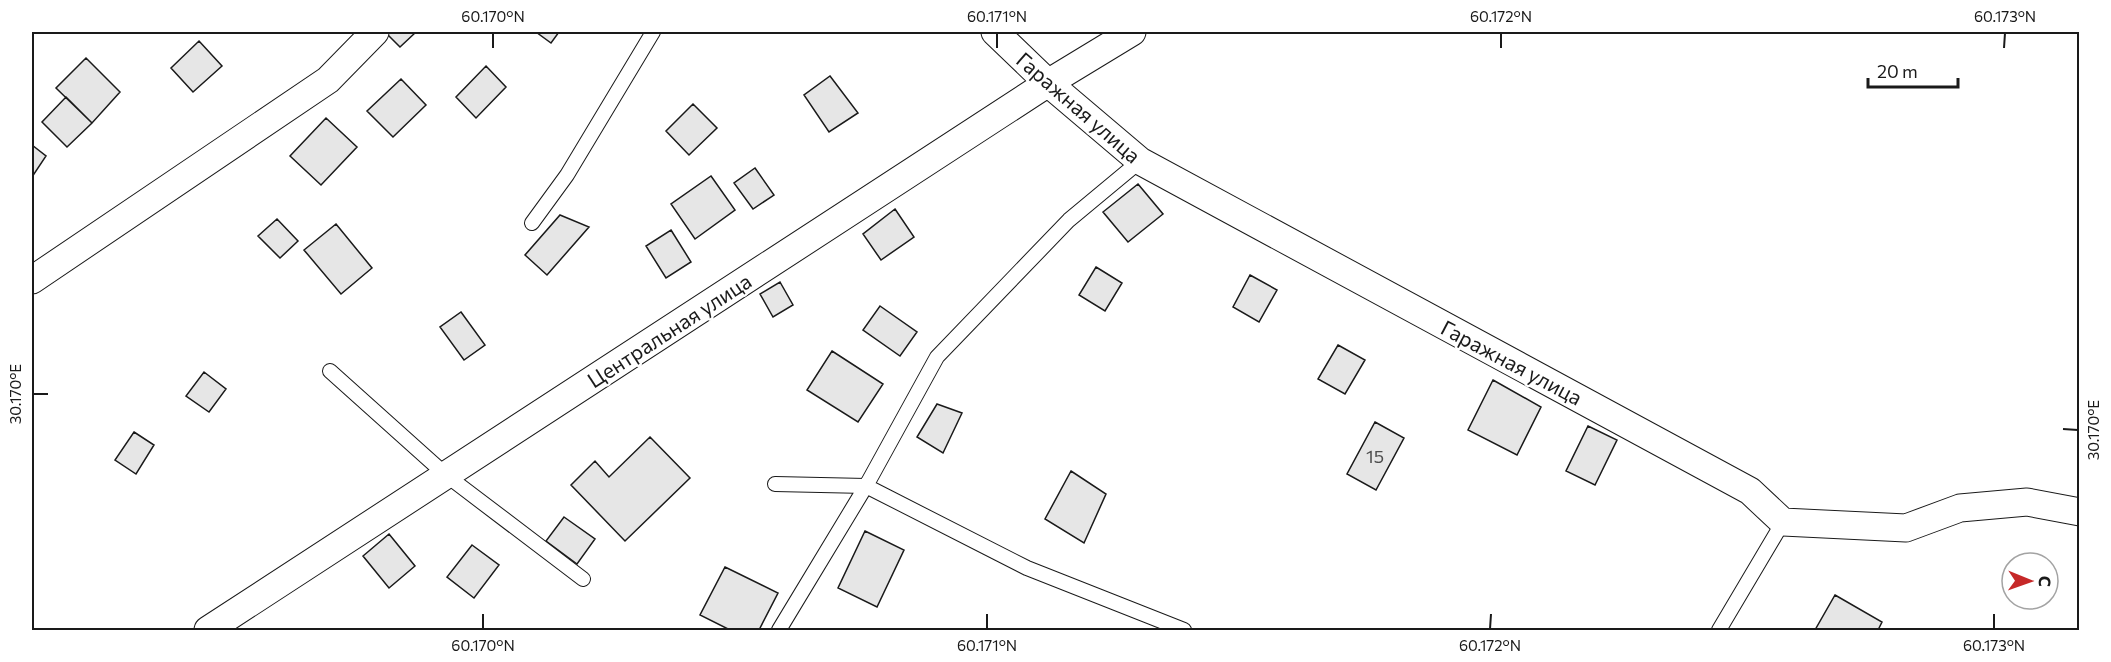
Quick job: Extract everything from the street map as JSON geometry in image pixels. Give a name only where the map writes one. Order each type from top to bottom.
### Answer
[{"type":"street","points":[[32,280],[328,80],[375,32]]},
{"type":"street","name":"Гаражная улица","points":[[995,32],[1047,82],[1140,161],[1750,491],[1783,522]]},
{"type":"street","name":"Центральная улица","points":[[208,630],[1047,82],[1132,32]]},
{"type":"street","points":[[1783,522],[1906,528],[1960,508],[2027,502],[2079,512]]},
{"type":"lane","points":[[532,223],[567,175],[653,32]]},
{"type":"lane","points":[[779,630],[866,486],[937,357],[1069,220],[1140,161]]},
{"type":"lane","points":[[330,371],[446,475],[583,579]]},
{"type":"lane","points":[[776,484],[866,486],[1027,568],[1184,630]]},
{"type":"lane","points":[[1719,630],[1783,522]]},
{"type":"building","points":[[385,32],[416,32],[400,47]]},
{"type":"building","points":[[536,32],[559,32],[551,43]]},
{"type":"building","points":[[199,41],[222,66],[193,92],[171,68]]},
{"type":"building","points":[[86,58],[120,92],[92,123],[56,88]]},
{"type":"building","points":[[486,66],[506,87],[476,118],[456,97]]},
{"type":"building","points":[[830,76],[858,113],[829,132],[804,95]]},
{"type":"building","points":[[401,79],[426,105],[393,137],[367,111]]},
{"type":"building","points":[[66,97],[92,123],[67,147],[42,122]]},
{"type":"building","points":[[693,104],[717,128],[689,155],[666,131]]},
{"type":"building","points":[[326,118],[357,147],[321,185],[290,156]]},
{"type":"building","points":[[32,145],[46,156],[32,177]]},
{"type":"building","points":[[755,168],[774,195],[753,209],[734,183]]},
{"type":"building","points":[[711,176],[735,210],[695,239],[671,204]]},
{"type":"building","points":[[1138,184],[1163,214],[1128,242],[1103,212]]},
{"type":"building","points":[[895,209],[914,237],[881,260],[863,234]]},
{"type":"building","points":[[560,215],[589,227],[547,275],[525,255]]},
{"type":"building","points":[[277,219],[298,241],[280,258],[258,236]]},
{"type":"building","points":[[336,224],[372,268],[341,294],[304,250]]},
{"type":"building","points":[[671,230],[691,262],[666,278],[646,246]]},
{"type":"building","points":[[1096,267],[1122,283],[1105,311],[1079,295]]},
{"type":"building","points":[[1250,275],[1277,290],[1259,322],[1233,307]]},
{"type":"building","points":[[780,282],[793,305],[773,317],[760,294]]},
{"type":"building","points":[[880,306],[917,332],[900,356],[863,330]]},
{"type":"building","points":[[461,312],[485,345],[464,360],[440,327]]},
{"type":"building","points":[[1338,345],[1365,360],[1345,394],[1318,379]]},
{"type":"building","points":[[832,351],[883,384],[858,422],[807,390]]},
{"type":"building","points":[[204,372],[226,389],[209,412],[186,396]]},
{"type":"building","points":[[1493,380],[1541,407],[1517,455],[1468,430]]},
{"type":"building","points":[[937,404],[962,413],[943,453],[917,437]]},
{"type":"building","points":[[1375,422],[1404,438],[1376,490],[1347,474]]},
{"type":"building","points":[[1588,426],[1617,440],[1595,485],[1566,471]]},
{"type":"building","points":[[134,432],[154,445],[136,474],[115,460]]},
{"type":"building","points":[[650,437],[690,478],[625,541],[571,485],[595,461],[609,477]]},
{"type":"building","points":[[1071,471],[1106,494],[1084,543],[1045,519]]},
{"type":"building","points":[[564,517],[595,539],[577,564],[546,541]]},
{"type":"building","points":[[865,531],[904,550],[877,607],[838,588]]},
{"type":"building","points":[[389,534],[415,566],[389,588],[363,556]]},
{"type":"building","points":[[472,545],[499,565],[474,598],[447,577]]},
{"type":"building","points":[[725,567],[778,593],[759,630],[730,630],[700,615]]},
{"type":"building","points":[[1835,595],[1882,622],[1878,630],[1815,630]]}]
